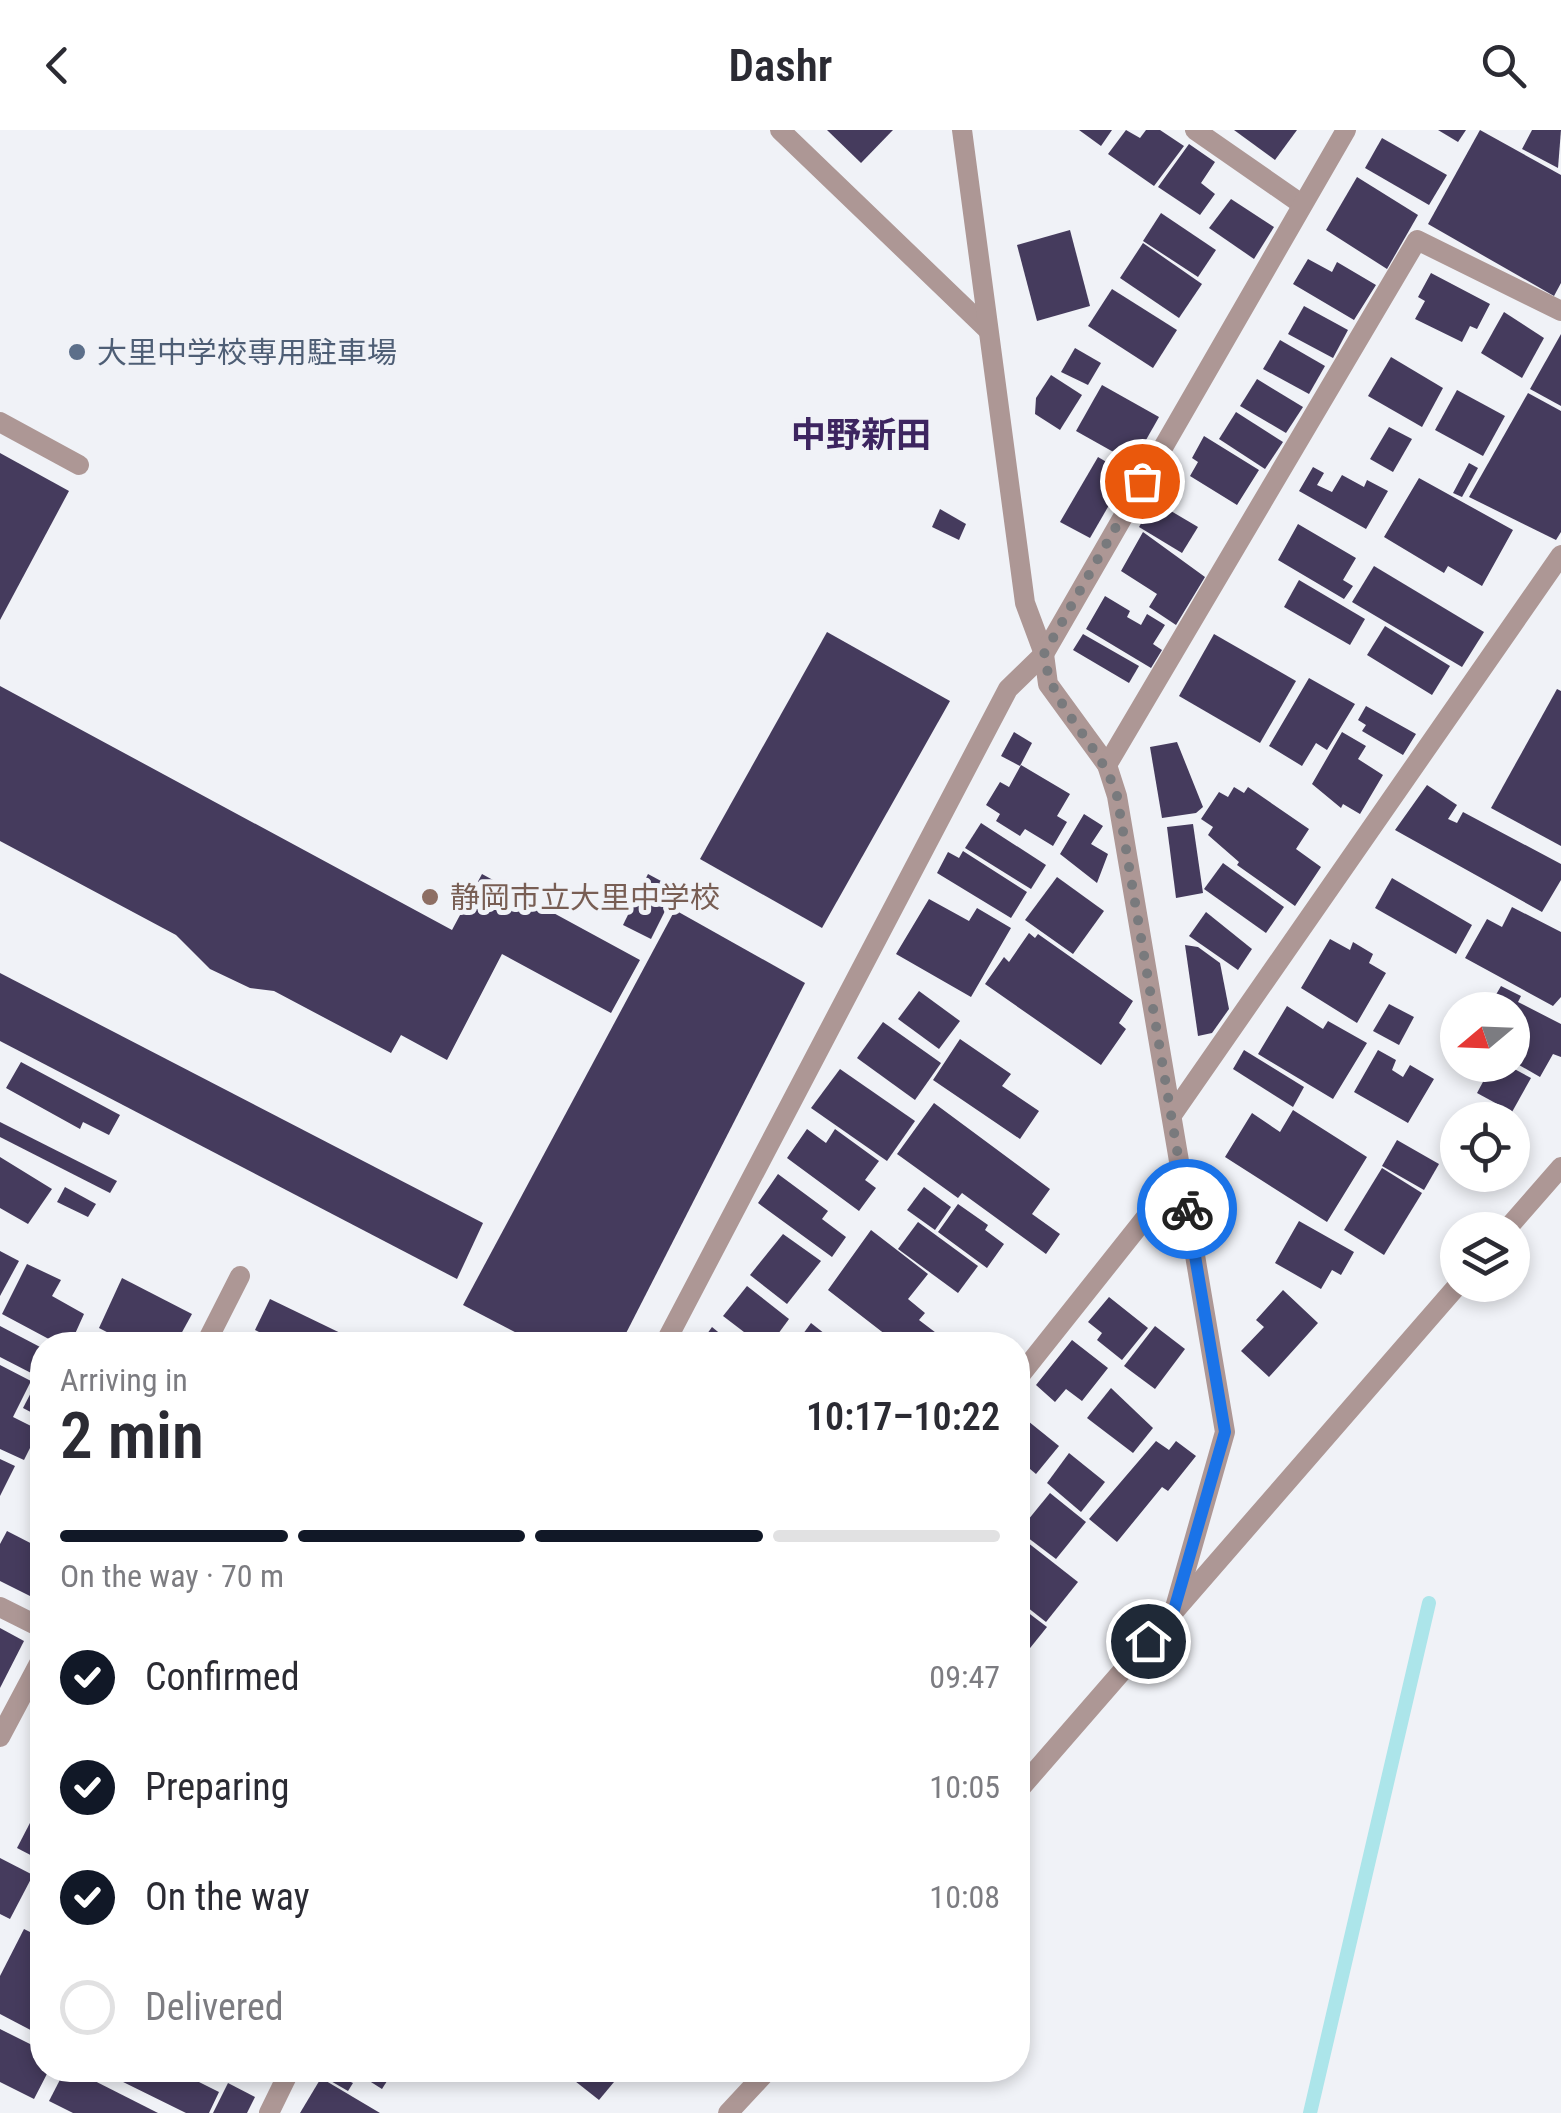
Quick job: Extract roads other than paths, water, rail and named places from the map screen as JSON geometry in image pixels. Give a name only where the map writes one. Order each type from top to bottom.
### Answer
[{"type":"street","points":[[780,130],[988,330]]},
{"type":"street","points":[[962,130],[1025,603],[1044,654],[1048,684],[1108,765],[1117,796],[1225,1432],[1174,1610]]},
{"type":"street","points":[[1195,130],[1300,203]]},
{"type":"street","points":[[671,1332],[1008,689],[1044,654],[1300,203],[1346,130]]},
{"type":"street","points":[[1108,765],[1417,240],[1561,311]]},
{"type":"street","points":[[0,422],[79,466]]},
{"type":"street","points":[[1172,1114],[1561,555]]},
{"type":"street","points":[[1522,1212],[1561,1167]]},
{"type":"street","points":[[1030,1363],[1181,1173]]},
{"type":"street","points":[[212,1332],[240,1276]]},
{"type":"street","points":[[1030,1777],[1443,1302]]},
{"type":"street","points":[[0,1607],[30,1622]]},
{"type":"street","points":[[0,1737],[30,1681]]},
{"type":"street","points":[[269,2113],[284,2082]]},
{"type":"street","points":[[728,2113],[757,2082]]},
{"type":"waterway","points":[[1310,2113],[1429,1603]]},
{"type":"place","name":"大里中学校専用駐車場","points":[[77,352]]},
{"type":"place","name":"静岡市立大里中学校","points":[[430,897]]},
{"type":"district","name":"中野新田","points":[[861,435]]}]
